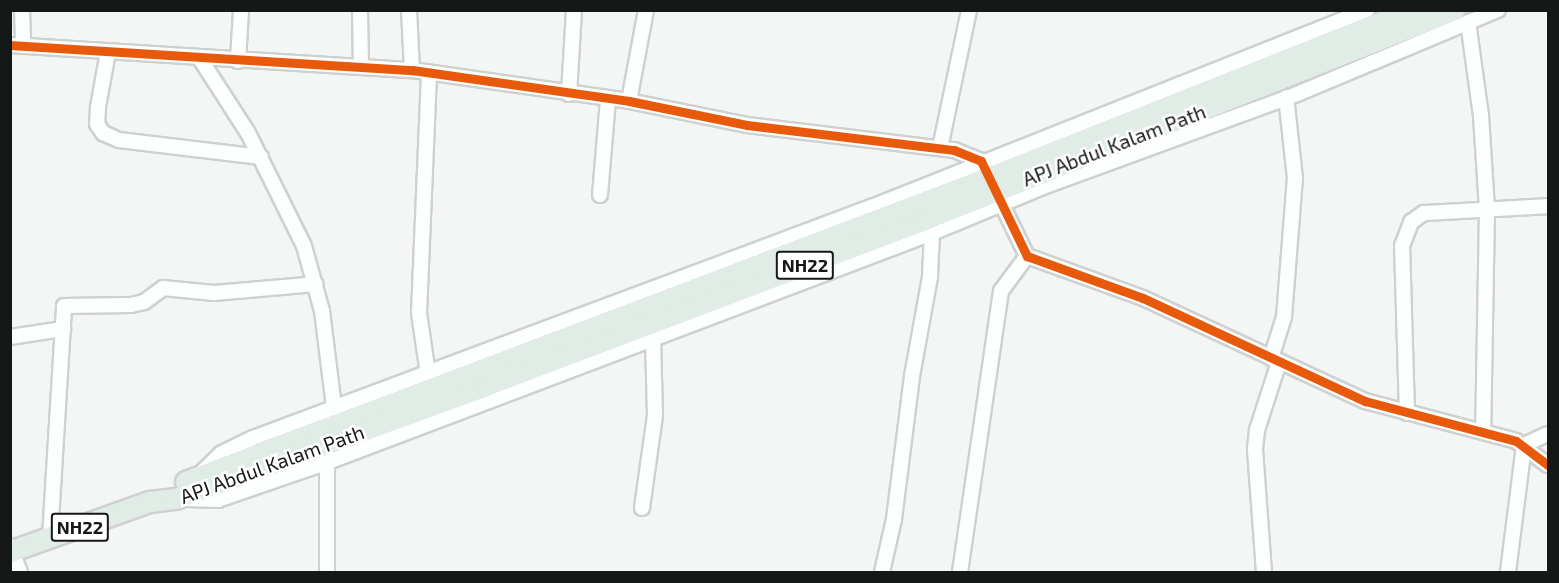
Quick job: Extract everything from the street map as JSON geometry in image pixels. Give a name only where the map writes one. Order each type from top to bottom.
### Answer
[{"type":"highway","name":"APJ Abdul Kalam Path","points":[[150,502],[176,499],[392,421],[993,183],[1412,10]]},
{"type":"highway","name":"APJ Abdul Kalam Path","points":[[993,183],[1461,16]]},
{"type":"highway","name":"APJ Abdul Kalam Path","points":[[150,502],[197,477],[325,445]]},
{"type":"highway","name":"NH22","points":[[11,550],[150,502]]},
{"type":"street","points":[[22,10],[17,46],[412,70],[629,101],[747,125],[940,148],[993,183],[1026,255],[1143,298],[1365,401],[1524,445],[1548,465]]},
{"type":"street","points":[[238,60],[241,10]]},
{"type":"street","points":[[360,10],[361,66]]},
{"type":"street","points":[[408,10],[412,70]]},
{"type":"street","points":[[569,94],[574,10]]},
{"type":"street","points":[[629,101],[646,10]]},
{"type":"street","points":[[940,148],[969,10]]},
{"type":"street","name":"NH22","points":[[325,445],[392,421],[653,340],[932,233],[993,183],[1258,56],[1367,10]]},
{"type":"street","name":"NH22","points":[[197,477],[222,453],[334,408],[874,206],[993,183],[1286,98],[1461,16],[1498,10]]},
{"type":"street","points":[[1461,16],[1481,117],[1487,210],[1483,432]]},
{"type":"street","points":[[108,52],[98,107],[98,124],[103,133],[119,140],[261,157]]},
{"type":"street","points":[[199,57],[261,157],[298,230],[316,284],[334,408]]},
{"type":"street","points":[[428,374],[419,314],[429,72]]},
{"type":"street","points":[[1264,573],[1255,449],[1257,430],[1284,317],[1295,178],[1286,98]]},
{"type":"street","points":[[600,195],[608,99]]},
{"type":"street","points":[[1407,413],[1402,246],[1405,231],[1418,214],[1548,206]]},
{"type":"street","points":[[882,573],[894,519],[912,376],[930,278],[932,233]]},
{"type":"street","points":[[960,573],[999,299],[1009,276],[1026,255]]},
{"type":"street","points":[[50,537],[64,306],[131,305],[144,302],[163,288],[214,293],[316,284]]},
{"type":"street","points":[[10,338],[63,329]]},
{"type":"street","points":[[642,508],[655,415],[653,340]]},
{"type":"street","points":[[1524,445],[1548,434]]},
{"type":"street","points":[[325,445],[327,573]]},
{"type":"street","points":[[1508,573],[1524,445]]},
{"type":"street","points":[[11,550],[20,573]]},
{"type":"cycle path","points":[[10,45],[412,70],[629,101],[747,125],[954,150],[981,161],[1027,256],[1143,298],[1365,401],[1516,441],[1548,465]]}]
